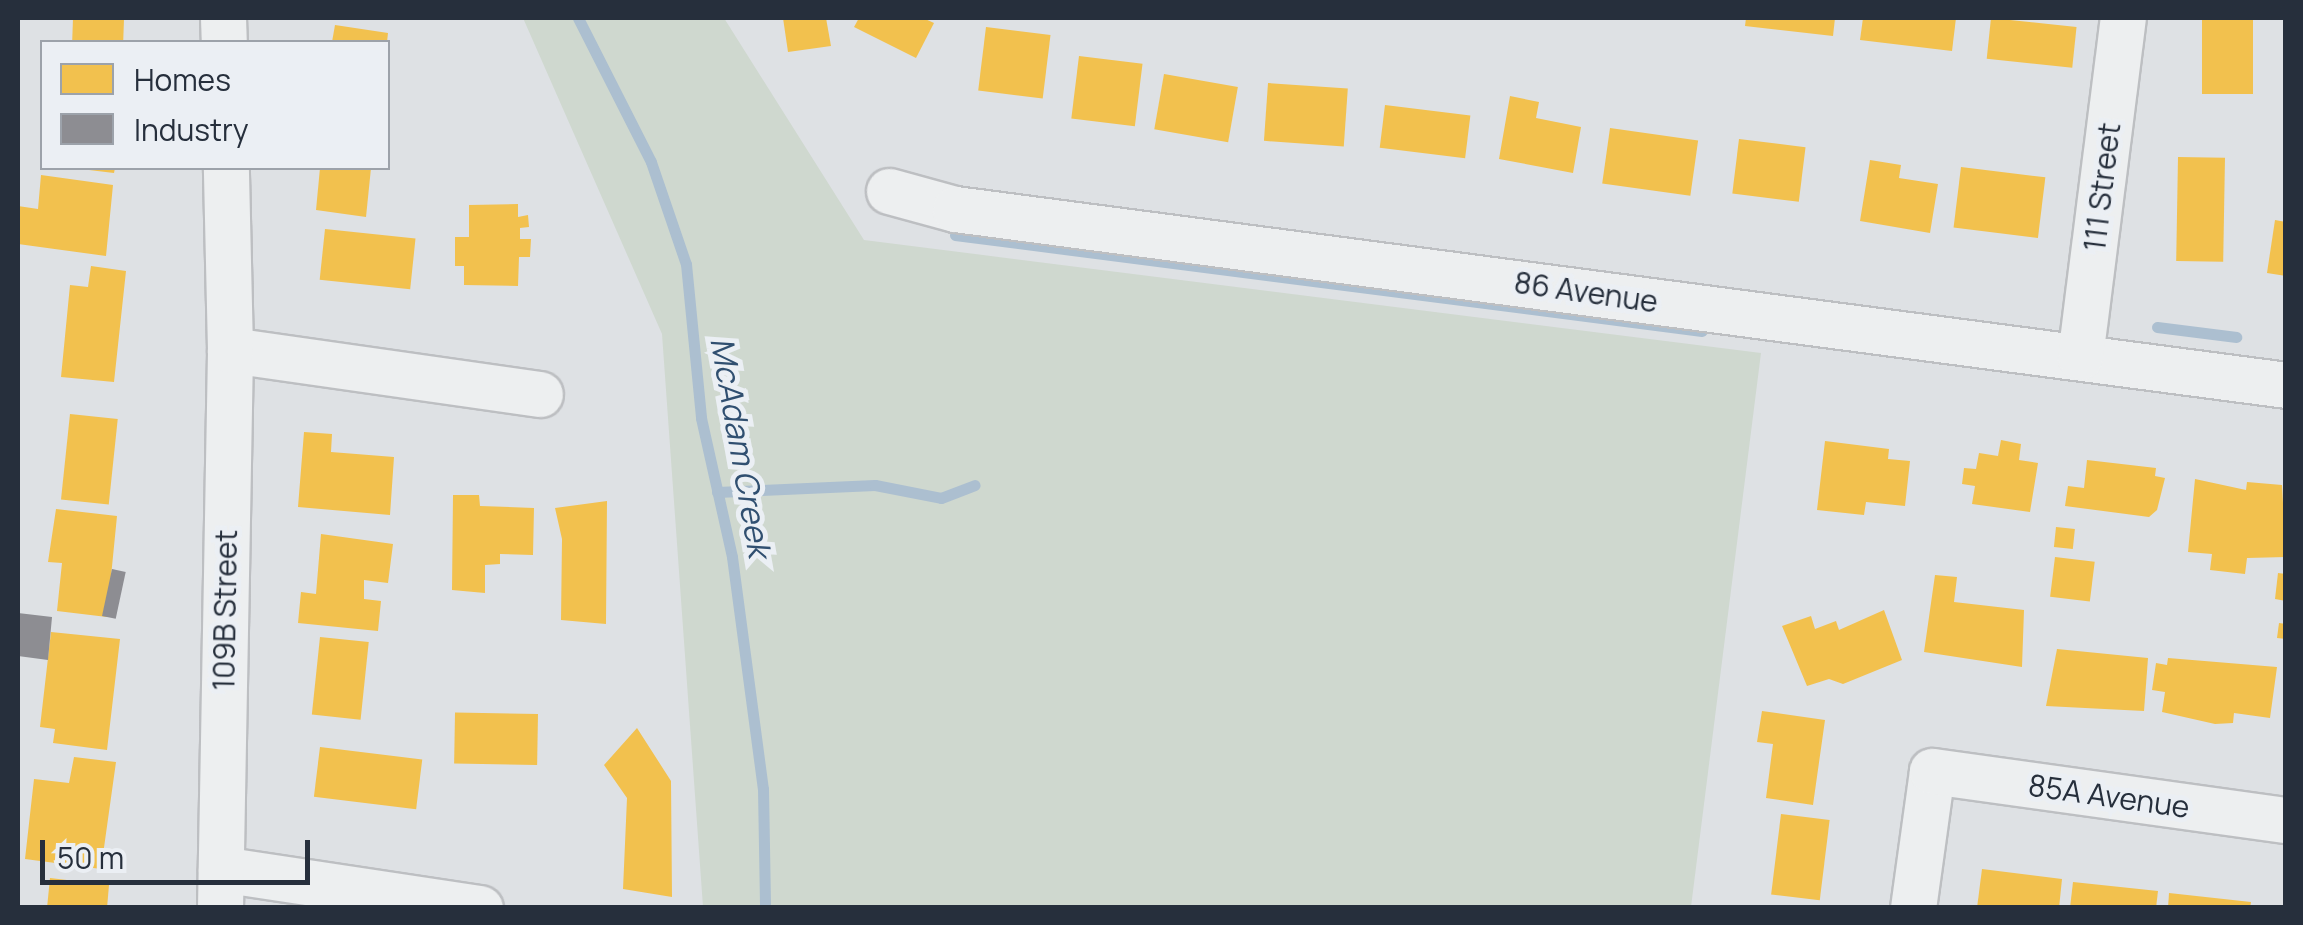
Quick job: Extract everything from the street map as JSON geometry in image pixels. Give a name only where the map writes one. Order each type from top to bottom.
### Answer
[{"type":"street","name":"111 Street","points":[[2080,357],[2123,18]]},
{"type":"street","name":"109B Street","points":[[226,170],[230,350],[220,888],[480,908]]},
{"type":"street","name":"86 Avenue","points":[[889,190],[955,209],[2286,384]]},
{"type":"street","points":[[230,350],[540,394]]},
{"type":"street","name":"85A Avenue","points":[[1913,908],[1932,771],[2286,820]]},
{"type":"shaded area","points":[[523,18],[724,18],[864,240],[1761,353],[1691,907],[703,907],[662,334]]},
{"type":"building: Homes","points":[[73,18],[124,20],[123,40],[72,40]]},
{"type":"building: Homes","points":[[783,18],[826,18],[831,46],[788,52]]},
{"type":"building: Homes","points":[[859,18],[923,18],[934,23],[916,58],[854,27]]},
{"type":"building: Homes","points":[[1746,18],[1835,18],[1833,36],[1745,26]]},
{"type":"building: Homes","points":[[1863,18],[1956,18],[1952,51],[1860,40]]},
{"type":"building: Homes","points":[[1991,18],[2077,27],[2072,68],[1987,59]]},
{"type":"building: Homes","points":[[2202,18],[2253,18],[2253,94],[2202,94]]},
{"type":"building: Homes","points":[[335,25],[388,33],[387,40],[332,40]]},
{"type":"building: Homes","points":[[986,27],[1051,35],[1043,98],[978,91]]},
{"type":"building: Homes","points":[[1079,56],[1143,64],[1135,126],[1071,119]]},
{"type":"building: Homes","points":[[1164,74],[1238,87],[1228,142],[1154,129]]},
{"type":"building: Homes","points":[[1268,83],[1348,89],[1344,146],[1264,141]]},
{"type":"building: Homes","points":[[1510,96],[1539,102],[1536,118],[1581,127],[1573,173],[1499,159]]},
{"type":"building: Homes","points":[[1385,105],[1470,115],[1465,158],[1380,148]]},
{"type":"building: Homes","points":[[1610,128],[1698,140],[1690,196],[1602,183]]},
{"type":"building: Homes","points":[[1739,139],[1806,147],[1799,202],[1732,194]]},
{"type":"building: Homes","points":[[2178,157],[2225,158],[2223,262],[2176,261]]},
{"type":"building: Homes","points":[[1870,160],[1901,165],[1899,178],[1938,184],[1930,233],[1860,221]]},
{"type":"building: Homes","points":[[1961,167],[2045,177],[2038,238],[1954,228]]},
{"type":"building: Homes","points":[[320,170],[371,170],[366,217],[316,210]]},
{"type":"building: Homes","points":[[41,175],[113,185],[106,256],[18,244],[18,206],[38,209]]},
{"type":"building: Homes","points":[[518,204],[518,217],[528,215],[529,227],[520,228],[520,239],[531,239],[530,257],[519,257],[518,286],[464,285],[464,266],[455,266],[455,237],[469,237],[469,205]]},
{"type":"building: Homes","points":[[2275,220],[2286,222],[2286,276],[2267,273]]},
{"type":"building: Homes","points":[[325,229],[416,239],[410,289],[320,280]]},
{"type":"building: Homes","points":[[91,266],[126,271],[114,382],[61,377],[70,285],[88,287]]},
{"type":"building: Homes","points":[[70,414],[118,419],[109,505],[61,500]]},
{"type":"building: Homes","points":[[304,432],[332,434],[331,452],[394,457],[390,515],[298,507]]},
{"type":"building: Homes","points":[[2001,440],[2021,444],[2019,460],[2038,463],[2030,512],[1972,504],[1975,486],[1962,484],[1964,468],[1976,469],[1979,453],[1998,456]]},
{"type":"building: Homes","points":[[1825,441],[1889,449],[1888,459],[1910,461],[1905,506],[1866,502],[1864,515],[1817,510]]},
{"type":"building: Homes","points":[[2087,460],[2156,468],[2155,476],[2165,478],[2157,510],[2149,517],[2065,506],[2068,486],[2084,488]]},
{"type":"building: Homes","points":[[2195,479],[2246,490],[2247,482],[2282,485],[2286,557],[2247,558],[2245,574],[2210,570],[2212,554],[2188,552]]},
{"type":"building: Homes","points":[[453,495],[479,495],[480,506],[534,508],[533,555],[500,554],[500,564],[485,565],[485,593],[452,590]]},
{"type":"building: Homes","points":[[607,501],[606,624],[561,620],[562,539],[555,508]]},
{"type":"building: Homes","points":[[56,509],[117,516],[107,617],[57,611],[62,563],[48,562]]},
{"type":"building: Homes","points":[[2056,527],[2075,529],[2073,549],[2054,547]]},
{"type":"building: Homes","points":[[321,534],[393,544],[388,583],[364,580],[364,599],[381,601],[378,631],[298,623],[301,592],[316,594]]},
{"type":"building: Homes","points":[[2055,557],[2095,562],[2090,602],[2050,597]]},
{"type":"building: Homes","points":[[2278,573],[2286,574],[2286,601],[2275,599]]},
{"type":"building: Homes","points":[[1935,575],[1957,577],[1954,602],[2024,610],[2022,667],[1924,652]]},
{"type":"building: Homes","points":[[1884,610],[1902,660],[1843,684],[1829,679],[1807,686],[1782,626],[1811,616],[1815,629],[1836,621],[1839,630]]},
{"type":"building: Homes","points":[[2279,623],[2286,624],[2286,639],[2277,638]]},
{"type":"building: Homes","points":[[51,632],[120,639],[107,750],[53,743],[55,729],[40,727]]},
{"type":"building: Homes","points":[[320,637],[369,642],[361,720],[312,715]]},
{"type":"building: Homes","points":[[2057,649],[2148,658],[2144,711],[2046,706]]},
{"type":"building: Homes","points":[[2168,658],[2277,667],[2270,718],[2234,713],[2233,723],[2215,724],[2162,712],[2165,692],[2152,690],[2156,663],[2167,665]]},
{"type":"building: Homes","points":[[1762,711],[1825,720],[1813,805],[1766,798],[1773,744],[1757,742]]},
{"type":"building: Homes","points":[[455,713],[538,714],[537,765],[454,764]]},
{"type":"building: Homes","points":[[637,728],[671,781],[672,897],[623,889],[627,798],[604,765]]},
{"type":"building: Homes","points":[[320,747],[422,760],[416,809],[314,797]]},
{"type":"building: Homes","points":[[74,757],[116,762],[101,869],[25,859],[34,779],[69,783]]},
{"type":"building: Homes","points":[[1781,814],[1830,820],[1820,900],[1771,894]]},
{"type":"building: Homes","points":[[1982,869],[2062,879],[2059,908],[1977,908]]},
{"type":"building: Homes","points":[[50,878],[109,885],[107,908],[47,908]]},
{"type":"building: Homes","points":[[2073,882],[2158,891],[2156,908],[2070,908]]},
{"type":"building: Homes","points":[[2169,893],[2251,902],[2250,908],[2168,908]]},
{"type":"building: Industry","points":[[112,569],[126,572],[116,619],[102,616]]},
{"type":"building: Industry","points":[[18,613],[52,617],[48,660],[18,656]]},
{"type":"waterway","name":"McAdam Creek","points":[[578,18],[651,162],[686,264],[701,418],[732,557],[763,789],[765,908]]},
{"type":"waterway","points":[[955,235],[1702,331]]},
{"type":"waterway","points":[[2157,327],[2236,337]]},
{"type":"waterway","points":[[717,492],[875,485],[941,498],[975,485]]}]
